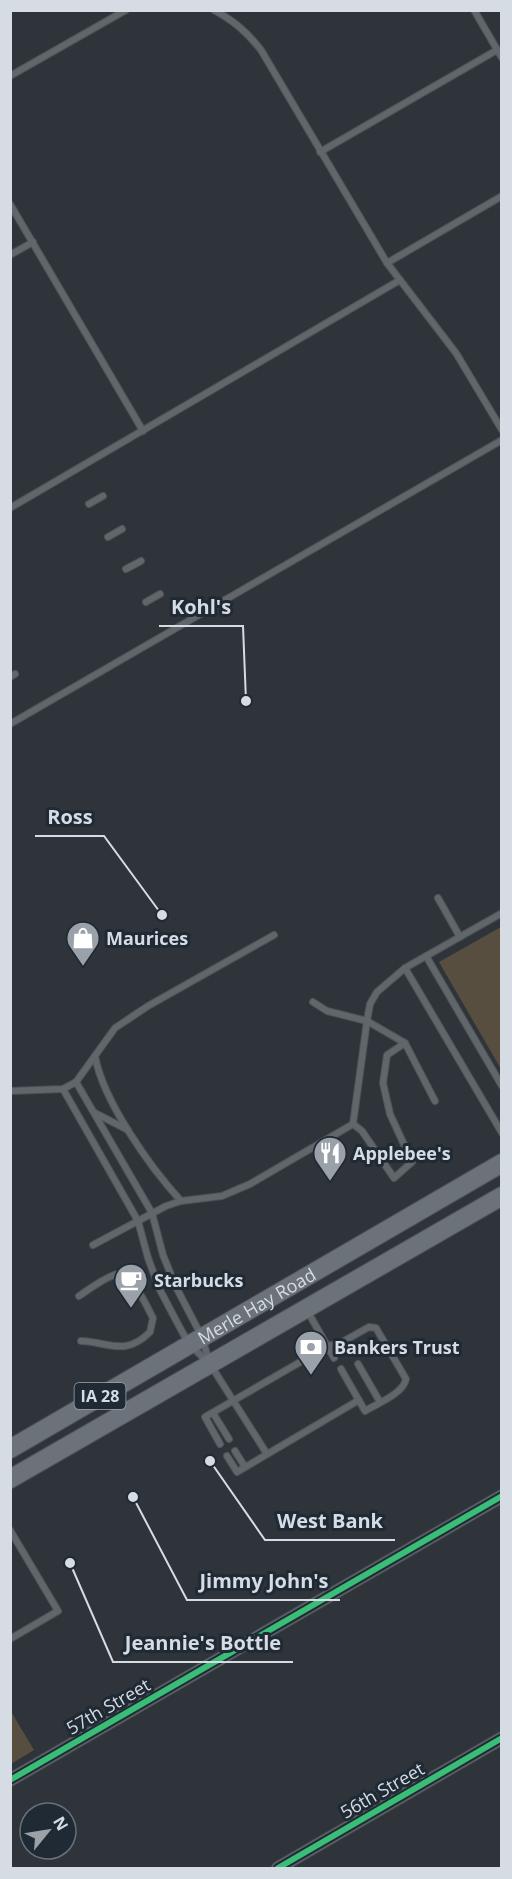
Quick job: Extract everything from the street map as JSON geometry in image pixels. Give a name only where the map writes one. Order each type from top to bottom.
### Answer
[{"type":"main road","name":"Merle Hay Road","points":[[10,1449],[501,1163]]},
{"type":"main road","name":"Merle Hay Road","points":[[10,1479],[501,1196]]},
{"type":"street","name":"57th Street","points":[[10,1780],[501,1496]]},
{"type":"street","name":"56th Street","points":[[278,1869],[501,1738]]},
{"type":"lane","points":[[10,76],[126,10]]},
{"type":"lane","points":[[474,10],[501,58]]},
{"type":"lane","points":[[217,11],[231,19],[247,33],[261,50],[387,263],[456,353],[501,430]]},
{"type":"lane","points":[[320,152],[497,50]]},
{"type":"lane","points":[[387,263],[501,196]]},
{"type":"lane","points":[[10,204],[143,431]]},
{"type":"lane","points":[[10,255],[33,242]]},
{"type":"lane","points":[[10,508],[400,280]]},
{"type":"lane","points":[[10,724],[501,440]]},
{"type":"lane","points":[[89,504],[103,496]]},
{"type":"lane","points":[[108,537],[122,529]]},
{"type":"lane","points":[[126,569],[141,561]]},
{"type":"lane","points":[[146,602],[160,594]]},
{"type":"lane","points":[[438,898],[460,937]]},
{"type":"lane","points":[[353,1124],[370,1004],[377,992],[405,968],[501,913]]},
{"type":"lane","points":[[10,1091],[63,1089],[76,1082],[115,1028],[148,1006],[274,935]]},
{"type":"lane","points":[[426,956],[501,1086]]},
{"type":"lane","points":[[405,968],[501,1133]]},
{"type":"lane","points":[[312,1002],[327,1011],[367,1022],[405,1043],[435,1101]]},
{"type":"lane","points":[[353,1124],[362,1131],[394,1178],[412,1162],[390,1114],[384,1083],[387,1056],[405,1043]]},
{"type":"lane","points":[[95,1056],[101,1080],[129,1130],[160,1178],[181,1201]]},
{"type":"lane","points":[[76,1082],[152,1213],[163,1256],[196,1340],[210,1364]]},
{"type":"lane","points":[[63,1089],[138,1221],[160,1290],[196,1340],[267,1454]]},
{"type":"lane","points":[[94,1112],[129,1130]]},
{"type":"lane","points":[[93,1245],[152,1213],[181,1201],[212,1198],[241,1188],[353,1124]]},
{"type":"lane","points":[[79,1296],[114,1275],[126,1276],[132,1282],[153,1318],[150,1332],[125,1347],[119,1348],[91,1341],[81,1341]]},
{"type":"lane","points":[[306,1310],[334,1358]]},
{"type":"lane","points":[[220,1444],[205,1417],[328,1347],[369,1327],[376,1328],[406,1379],[400,1390],[365,1411],[341,1369]]},
{"type":"lane","points":[[344,1341],[348,1350]]},
{"type":"lane","points":[[358,1364],[380,1402]]},
{"type":"lane","points":[[226,1456],[237,1472],[359,1400]]},
{"type":"lane","points":[[213,1413],[228,1439]]},
{"type":"lane","points":[[235,1451],[245,1467]]},
{"type":"lane","points":[[10,1530],[58,1611],[10,1639]]},
{"type":"shaded area","points":[[501,927],[501,1069],[439,962]]},
{"type":"shaded area","points":[[10,1710],[34,1750],[11,1764],[10,1764]]},
{"type":"cycle path","points":[[10,1780],[502,1496]]},
{"type":"cycle path","points":[[278,1868],[502,1738]]},
{"type":"place","name":"Kohl's","points":[[246,701]]},
{"type":"place","name":"Ross","points":[[162,915]]},
{"type":"place","name":"Maurices","points":[[83,967]]},
{"type":"place","name":"Applebee's","points":[[330,1182]]},
{"type":"place","name":"Starbucks","points":[[131,1309]]},
{"type":"place","name":"Bankers Trust","points":[[311,1376]]},
{"type":"place","name":"West Bank","points":[[210,1461]]},
{"type":"place","name":"Jimmy John's","points":[[133,1497]]},
{"type":"place","name":"Jeannie's Bottle","points":[[70,1563]]}]
